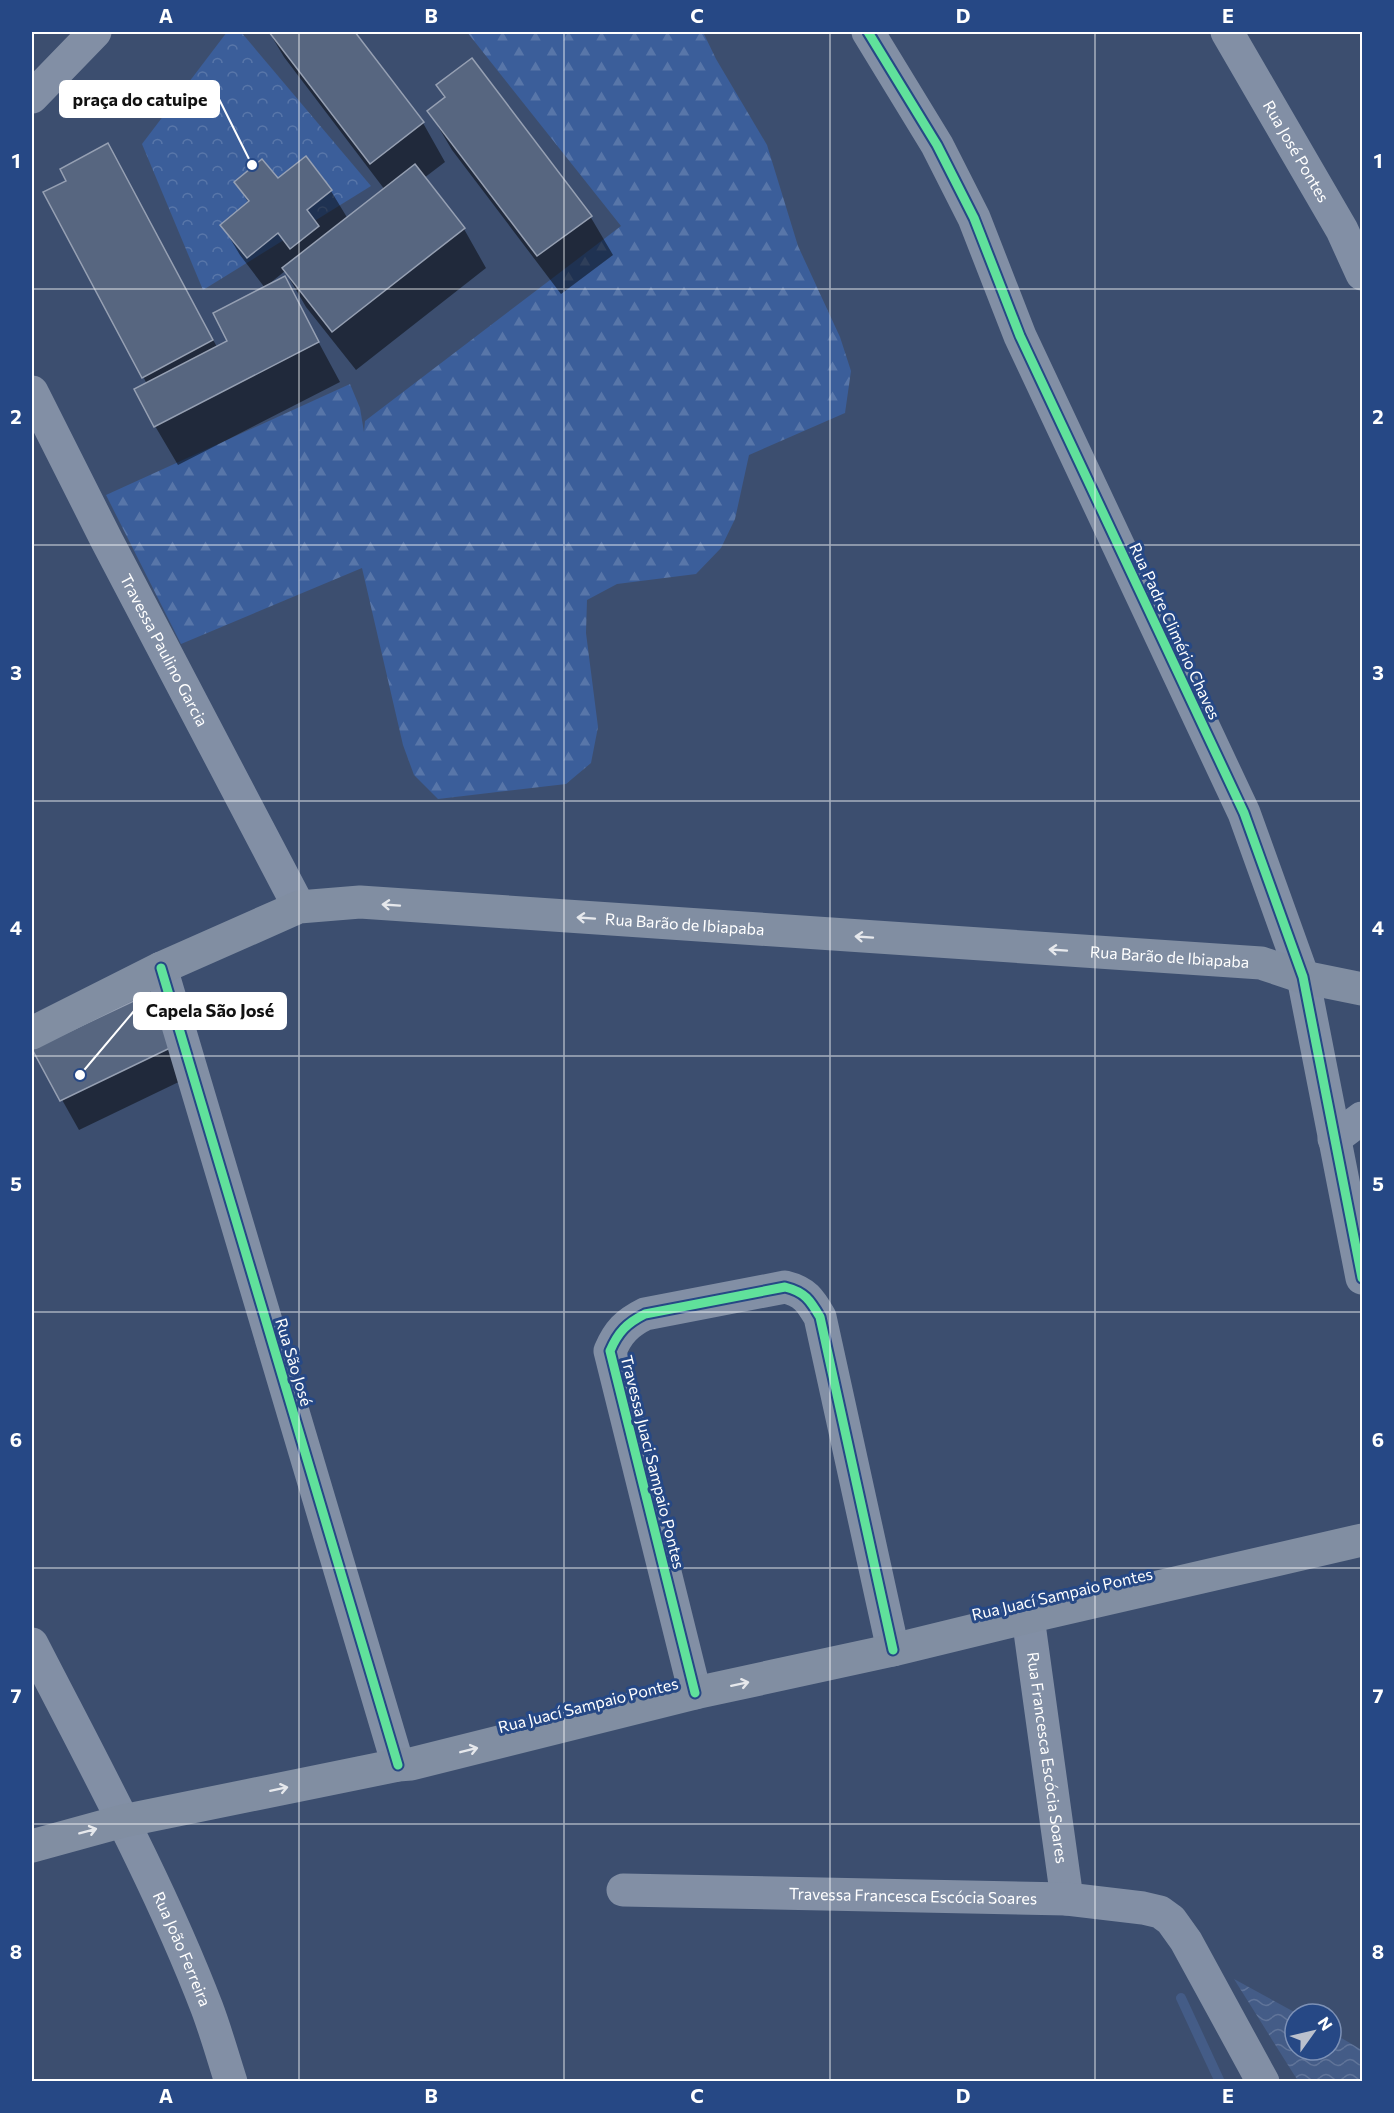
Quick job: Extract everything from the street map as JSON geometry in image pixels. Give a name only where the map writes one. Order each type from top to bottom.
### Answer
[{"type":"main road","name":"Rua Barão de Ibiapaba","points":[[32,1033],[161,968],[299,907],[360,902],[1262,963],[1304,977],[1362,989]]},
{"type":"main road","name":"Rua Juací Sampaio Pontes","points":[[32,1846],[123,1821],[411,1764],[695,1693],[893,1650],[1362,1540]]},
{"type":"street","points":[[32,97],[95,32]]},
{"type":"street","name":"Rua Padre Climério Chaves","points":[[869,32],[937,145],[974,218],[1020,336],[1244,813],[1304,977],[1362,1278]]},
{"type":"street","name":"Rua José Pontes","points":[[1227,32],[1342,230],[1362,274]]},
{"type":"street","name":"Travessa Paulino Garcia","points":[[32,392],[107,541],[299,907]]},
{"type":"street","name":"Rua São José","points":[[161,968],[398,1765]]},
{"type":"street","points":[[1334,1139],[1362,1118]]},
{"type":"street","name":"Travessa Juaci Sampaio Pontes","points":[[695,1693],[610,1351],[617,1334],[630,1321],[645,1314],[784,1287],[798,1290],[810,1300],[820,1317],[893,1650]]},
{"type":"street","name":"Rua Francesca Escócia Soares","points":[[1028,1617],[1067,1899]]},
{"type":"street","name":"Rua João Ferreira","points":[[32,1644],[123,1821],[207,2008],[231,2082]]},
{"type":"street","name":"Travessa Francesca Escócia Soares","points":[[623,1890],[1067,1899],[1160,1912],[1171,1920],[1186,1941],[1263,2082]]},
{"type":"green space","points":[[227,32],[241,32],[371,186],[203,290],[142,144]]},
{"type":"green space","points":[[467,32],[703,32],[716,59],[767,145],[798,246],[840,337],[851,371],[845,413],[749,455],[735,519],[721,548],[696,574],[617,584],[587,600],[586,633],[598,727],[591,763],[566,784],[438,799],[414,775],[403,745],[362,568],[181,644],[106,495],[350,384],[360,408],[364,432],[365,421],[621,226]]},
{"type":"water","points":[[1234,1979],[1283,2006],[1283,2057]]},
{"type":"water","points":[[1343,2039],[1362,2050],[1362,2081],[1298,2081],[1286,2062],[1343,2062]]},
{"type":"building","points":[[269,32],[355,32],[424,122],[370,164]]},
{"type":"building","points":[[472,58],[592,216],[537,256],[427,111],[445,97],[436,85]]},
{"type":"building","points":[[108,143],[213,340],[142,378],[43,192],[66,181],[60,169]]},
{"type":"building","points":[[306,156],[332,190],[307,210],[319,226],[290,249],[278,233],[247,258],[220,225],[249,201],[234,182],[262,159],[278,178]]},
{"type":"building","points":[[415,164],[465,228],[332,332],[282,268]]},
{"type":"building","points":[[285,276],[319,342],[154,427],[134,389],[227,341],[213,313]]},
{"type":"building","points":[[140,998],[162,1003],[170,1048],[60,1101],[32,1049]]},
{"type":"waterway","points":[[1181,1998],[1220,2082]]},
{"type":"cycle path","points":[[868,32],[937,145],[974,218],[1020,336],[1244,813],[1303,977],[1362,1278]]},
{"type":"cycle path","points":[[161,968],[398,1765]]},
{"type":"cycle path","points":[[695,1693],[610,1351],[616,1338],[624,1329],[645,1314],[785,1287],[802,1294],[813,1306],[820,1317],[893,1650]]},
{"type":"place","name":"praça do catuipe","points":[[252,165]]},
{"type":"place","name":"Capela São José","points":[[80,1075]]}]
